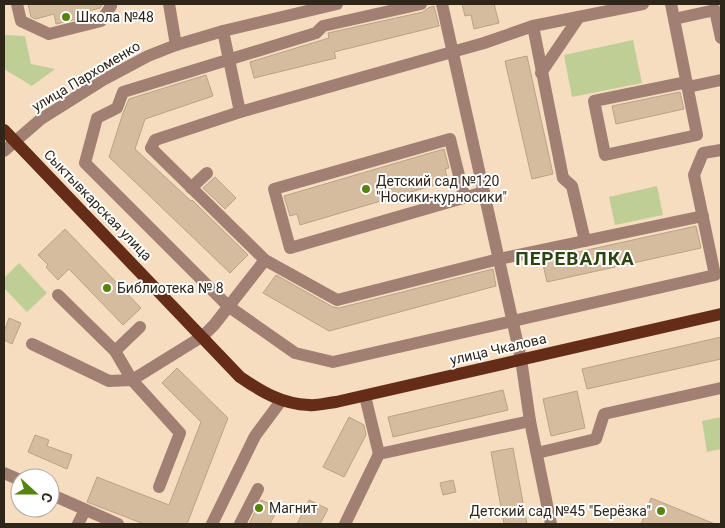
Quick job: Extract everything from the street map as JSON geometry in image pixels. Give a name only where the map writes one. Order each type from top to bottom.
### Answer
[{"type":"main road","name":"Сыктывкарская улица","points":[[4,130],[203,336],[240,377],[281,401]]},
{"type":"main road","name":"улица Чкалова","points":[[281,401],[310,406],[365,396],[721,314]]},
{"type":"street","points":[[17,4],[21,21],[48,34],[101,21],[111,6],[110,4]]},
{"type":"street","points":[[169,4],[176,45]]},
{"type":"street","name":"улица Пархоменко","points":[[4,151],[41,119],[103,80],[148,56],[176,45],[223,31],[337,4]]},
{"type":"street","points":[[421,4],[323,26],[316,33],[124,92],[117,108],[96,118],[85,163],[228,306],[295,354],[333,362],[715,275],[694,175],[703,153],[721,150]]},
{"type":"street","points":[[442,4],[521,359],[530,421],[550,524]]},
{"type":"street","points":[[643,4],[533,26],[484,43],[240,112],[154,140],[151,148],[265,260],[337,300],[499,259],[703,216]]},
{"type":"street","points":[[671,4],[687,85],[697,135],[605,154],[594,101],[687,85],[721,80]]},
{"type":"street","points":[[674,19],[715,10],[721,38]]},
{"type":"street","points":[[541,73],[579,17]]},
{"type":"street","points":[[533,26],[563,178],[572,186],[585,241]]},
{"type":"street","points":[[223,31],[240,112]]},
{"type":"street","points":[[464,196],[450,139],[274,189],[290,248],[464,196],[484,192]]},
{"type":"street","points":[[190,188],[207,173]]},
{"type":"street","points":[[32,344],[109,381],[132,380],[203,336],[265,260]]},
{"type":"street","points":[[58,295],[115,351],[132,380],[180,433],[159,487]]},
{"type":"street","points":[[115,351],[140,327]]},
{"type":"street","points":[[537,453],[596,439],[604,414],[721,388]]},
{"type":"street","points":[[346,524],[379,454],[365,396]]},
{"type":"street","points":[[212,524],[255,436],[281,401]]},
{"type":"street","points":[[379,454],[530,421]]},
{"type":"street","points":[[240,524],[258,489]]},
{"type":"street","points":[[60,499],[118,524]]},
{"type":"street","points":[[78,524],[85,510]]},
{"type":"green space","points":[[4,35],[25,36],[31,64],[55,69],[32,86],[4,69]]},
{"type":"green space","points":[[633,40],[642,83],[572,97],[564,55]]},
{"type":"green space","points":[[657,186],[663,215],[615,225],[609,197]]},
{"type":"green space","points":[[19,263],[47,293],[27,312],[4,288],[4,278]]},
{"type":"green space","points":[[721,417],[721,449],[707,452],[702,421]]},
{"type":"building","name":"Школа №48","points":[[28,4],[102,5],[100,8],[76,14],[77,19],[56,24],[54,14],[36,19],[31,17]]},
{"type":"building","points":[[462,4],[494,4],[499,23],[474,29],[471,15],[465,16]]},
{"type":"building","points":[[434,6],[439,26],[334,52],[336,58],[254,78],[250,62],[329,38],[328,33],[423,12]]},
{"type":"building","points":[[527,56],[553,174],[532,179],[505,61]]},
{"type":"building","points":[[206,75],[213,96],[145,119],[135,149],[192,200],[248,255],[230,273],[109,157],[129,99]]},
{"type":"building","points":[[680,92],[684,109],[616,124],[612,106]]},
{"type":"building","name":"Детский сад №120 \"Носики-курносики\"","points":[[444,149],[449,168],[445,169],[448,181],[300,225],[297,214],[290,216],[284,196]]},
{"type":"building","points":[[215,177],[236,198],[225,209],[203,188]]},
{"type":"building","points":[[696,226],[701,248],[547,282],[542,260]]},
{"type":"building","points":[[65,229],[141,308],[123,325],[69,269],[58,280],[46,267],[48,265],[38,255]]},
{"type":"building","points":[[493,269],[496,286],[329,331],[263,293],[276,275],[333,307],[339,308]]},
{"type":"building","points":[[9,318],[21,323],[12,344],[4,340],[4,332]]},
{"type":"building","points":[[721,337],[721,359],[587,389],[582,369]]},
{"type":"building","points":[[177,368],[228,418],[187,524],[144,524],[87,502],[97,477],[169,505],[201,422],[162,383]]},
{"type":"building","points":[[503,390],[508,410],[393,437],[388,417]]},
{"type":"building","points":[[577,391],[585,428],[551,436],[543,399]]},
{"type":"building","points":[[349,417],[364,425],[366,435],[344,477],[323,467]]},
{"type":"building","points":[[35,435],[49,440],[47,446],[72,455],[67,469],[28,452]]},
{"type":"building","points":[[513,448],[527,524],[504,524],[491,452]]},
{"type":"building","points":[[453,480],[456,492],[443,495],[440,483]]},
{"type":"building","name":"Детский сад №45 \"Берёзка\"","points":[[651,498],[715,524],[641,524]]},
{"type":"building","points":[[261,500],[278,508],[270,524],[249,524]]},
{"type":"building","points":[[309,500],[328,509],[320,524],[297,524]]},
{"type":"place","name":"Школа №48","points":[[66,17]]},
{"type":"place","name":"Детский сад №120 \"Носики-курносики\"","points":[[366,189]]},
{"type":"place","name":"Библиотека № 8","points":[[107,288]]},
{"type":"place","name":"Магнит","points":[[259,508]]},
{"type":"place","name":"Детский сад №45 \"Берёзка\"","points":[[661,511]]},
{"type":"district","name":"ПЕРЕВАЛКА","points":[[575,258]]}]
